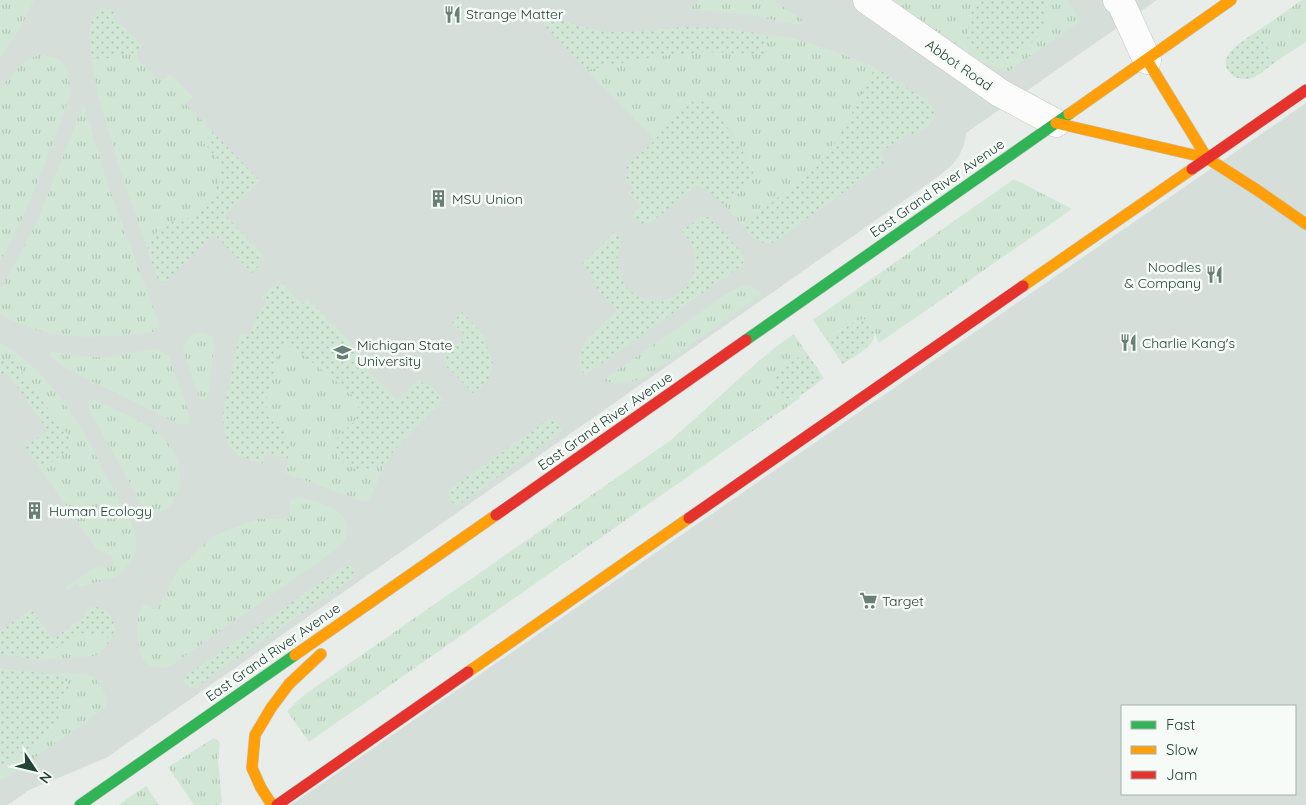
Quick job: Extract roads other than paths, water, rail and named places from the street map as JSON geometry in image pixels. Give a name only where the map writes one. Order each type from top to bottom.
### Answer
[{"type":"main road","name":"East Grand River Avenue","points":[[80,805],[785,314],[1231,0]]},
{"type":"main road","points":[[1146,60],[1207,158]]},
{"type":"main road","points":[[277,805],[1306,90]]},
{"type":"main road","points":[[1056,123],[1207,158],[1306,224]]},
{"type":"main road","points":[[272,805],[261,788],[252,768],[255,735],[271,708],[289,684],[385,592]]},
{"type":"street","name":"Abbot Road","points":[[867,0],[1000,93],[1056,123]]},
{"type":"street","points":[[1117,0],[1121,3],[1146,60]]},
{"type":"place","name":"Strange Matter","points":[[452,14]]},
{"type":"place","name":"MSU Union","points":[[438,199]]},
{"type":"place","name":"Noodles & Company","points":[[1215,275]]},
{"type":"place","name":"Charlie Kang's","points":[[1128,343]]},
{"type":"place","name":"Michigan State University","points":[[343,353]]},
{"type":"place","name":"Human Ecology","points":[[35,511]]},
{"type":"place","name":"Target","points":[[868,601]]}]
